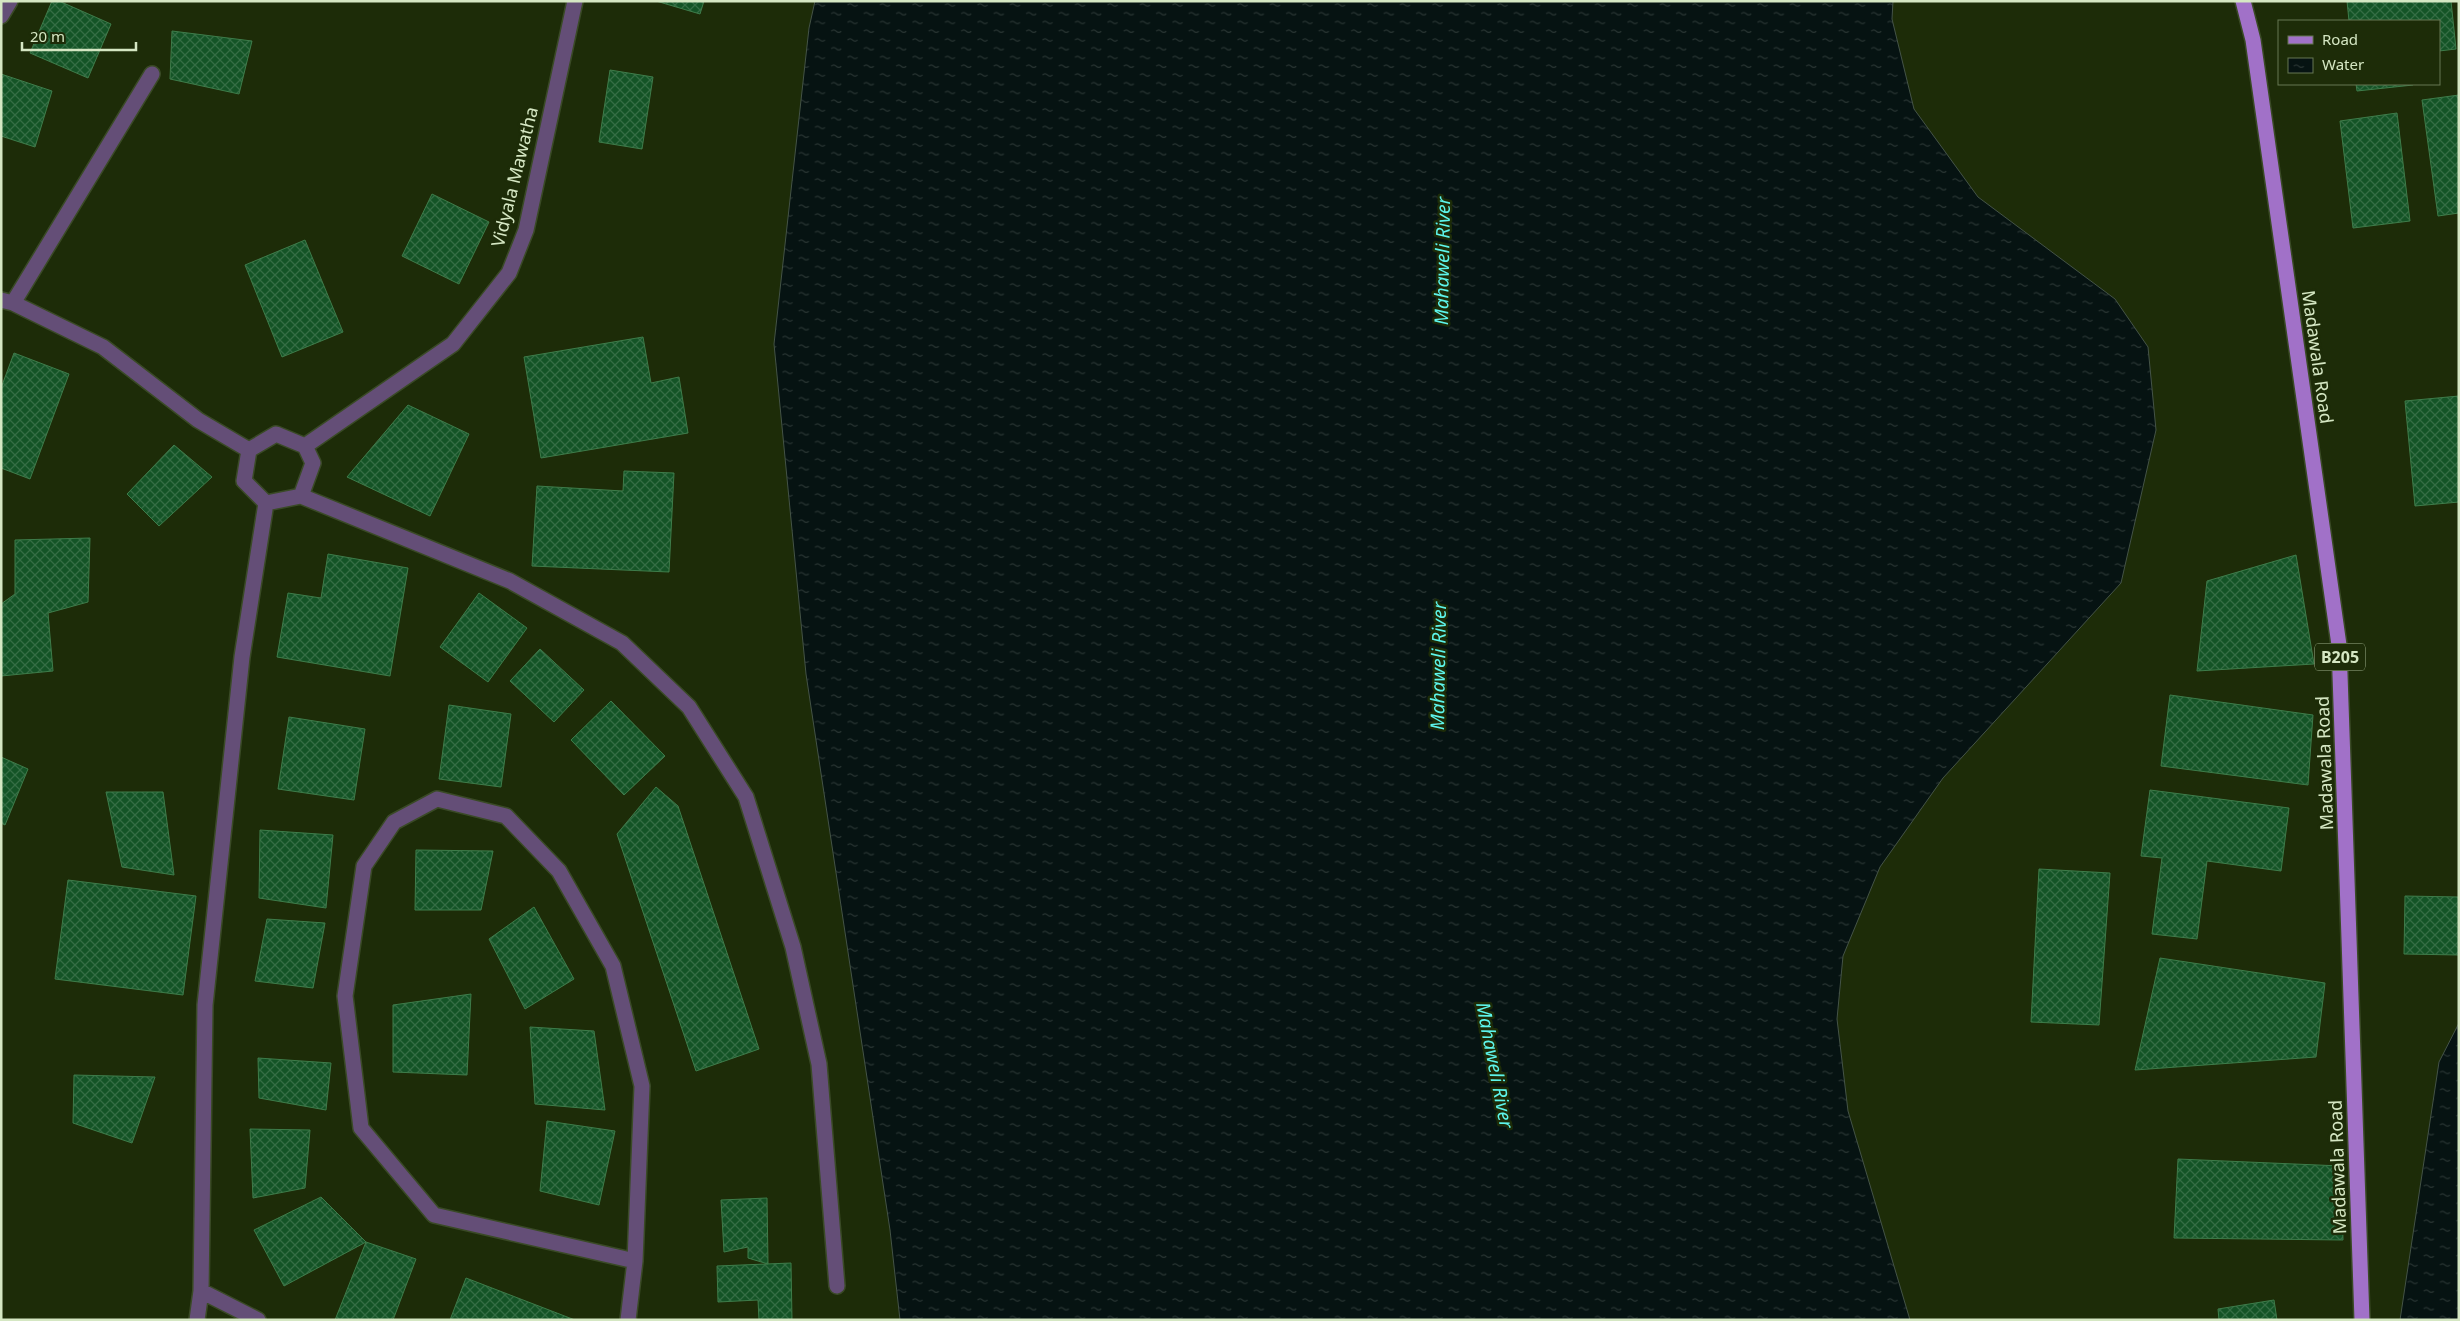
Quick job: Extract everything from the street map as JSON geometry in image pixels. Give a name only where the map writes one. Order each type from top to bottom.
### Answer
[{"type":"main road","name":"Madawala Road","points":[[2243,1],[2253,40],[2339,645],[2362,1320]]},
{"type":"street","points":[[1,16],[10,1]]},
{"type":"street","name":"Vidyala Mawatha","points":[[305,446],[453,344],[509,273],[526,230],[575,1]]},
{"type":"street","points":[[152,74],[7,301],[103,347],[198,420],[249,450]]},
{"type":"street","points":[[249,450],[276,434],[305,446],[313,463],[301,496]]},
{"type":"street","points":[[249,450],[244,481],[266,503]]},
{"type":"street","points":[[266,503],[301,496],[510,581],[622,643],[689,708],[746,797],[793,947],[819,1064],[837,1286]]},
{"type":"street","points":[[197,1320],[201,1291],[206,1005],[242,657],[266,503]]},
{"type":"street","points":[[628,1320],[635,1261],[642,1086],[613,966],[559,871],[506,816],[437,799],[394,822],[364,866],[346,996],[361,1128],[434,1215],[635,1261]]},
{"type":"street","points":[[201,1291],[258,1320]]},
{"type":"water","name":"Mahaweli River","points":[[815,1],[1893,1],[1892,19],[1914,109],[1978,197],[2115,299],[2148,347],[2156,430],[2121,583],[1943,778],[1880,867],[1843,956],[1837,1019],[1848,1111],[1910,1320],[900,1320],[890,1230],[806,674],[774,344],[809,28]]},
{"type":"water","points":[[2459,1023],[2459,1320],[2400,1320],[2439,1062]]},
{"type":"building","points":[[52,1],[59,1],[111,24],[88,78],[30,53]]},
{"type":"building","points":[[656,1],[704,1],[700,14]]},
{"type":"building","points":[[2347,1],[2451,1],[2456,49],[2440,51],[2440,20],[2349,20]]},
{"type":"building","points":[[172,31],[252,41],[239,94],[170,79]]},
{"type":"building","points":[[610,70],[653,77],[642,149],[599,142]]},
{"type":"building","points":[[1,74],[52,91],[35,147],[1,136]]},
{"type":"building","points":[[2356,85],[2413,85],[2357,91]]},
{"type":"building","points":[[2459,95],[2459,213],[2438,216],[2422,100]]},
{"type":"building","points":[[2397,113],[2410,221],[2353,228],[2340,121]]},
{"type":"building","points":[[432,194],[489,222],[459,284],[402,256]]},
{"type":"building","points":[[305,240],[343,332],[282,357],[245,265]]},
{"type":"building","points":[[643,337],[651,383],[679,377],[688,433],[541,458],[524,357]]},
{"type":"building","points":[[14,353],[69,374],[30,479],[1,468],[1,388]]},
{"type":"building","points":[[2459,396],[2459,502],[2415,506],[2405,401]]},
{"type":"building","points":[[408,405],[469,434],[430,516],[347,477]]},
{"type":"building","points":[[174,445],[212,477],[159,526],[127,494]]},
{"type":"building","points":[[624,471],[674,473],[669,572],[532,566],[537,486],[623,491]]},
{"type":"building","points":[[90,538],[88,602],[48,613],[53,671],[1,676],[1,604],[15,594],[15,540]]},
{"type":"building","points":[[328,554],[408,568],[390,676],[277,657],[288,593],[321,598]]},
{"type":"building","points":[[2296,555],[2314,664],[2197,671],[2207,581]]},
{"type":"building","points":[[479,593],[527,628],[488,682],[440,647]]},
{"type":"building","points":[[540,649],[584,690],[554,722],[510,681]]},
{"type":"building","points":[[2170,695],[2313,715],[2308,785],[2161,766]]},
{"type":"building","points":[[611,701],[665,756],[624,795],[571,740]]},
{"type":"building","points":[[449,705],[511,714],[501,787],[439,779]]},
{"type":"building","points":[[289,717],[365,729],[354,800],[278,789]]},
{"type":"building","points":[[1,757],[28,769],[5,825],[1,823]]},
{"type":"building","points":[[656,787],[678,806],[759,1049],[696,1071],[617,834]]},
{"type":"building","points":[[2150,790],[2289,808],[2281,871],[2207,861],[2197,939],[2152,934],[2162,858],[2141,856]]},
{"type":"building","points":[[106,792],[163,792],[174,875],[122,867]]},
{"type":"building","points":[[260,830],[333,835],[326,908],[259,898]]},
{"type":"building","points":[[416,850],[493,851],[481,910],[415,910]]},
{"type":"building","points":[[2039,869],[2110,873],[2099,1025],[2031,1022]]},
{"type":"building","points":[[68,880],[196,896],[183,995],[55,979]]},
{"type":"building","points":[[2405,896],[2459,897],[2459,955],[2404,954]]},
{"type":"building","points":[[534,907],[574,979],[525,1009],[489,939]]},
{"type":"building","points":[[267,919],[325,923],[313,988],[255,981]]},
{"type":"building","points":[[2160,958],[2325,983],[2316,1057],[2135,1070]]},
{"type":"building","points":[[471,994],[467,1075],[393,1072],[393,1005]]},
{"type":"building","points":[[530,1027],[594,1031],[605,1110],[535,1104]]},
{"type":"building","points":[[258,1058],[331,1063],[326,1110],[259,1098]]},
{"type":"building","points":[[74,1075],[155,1077],[132,1143],[73,1123]]},
{"type":"building","points":[[547,1121],[615,1131],[599,1205],[540,1191]]},
{"type":"building","points":[[250,1129],[310,1130],[305,1188],[253,1198]]},
{"type":"building","points":[[2178,1159],[2341,1166],[2343,1240],[2174,1238]]},
{"type":"building","points":[[321,1197],[366,1242],[284,1286],[254,1230]]},
{"type":"building","points":[[767,1198],[768,1264],[748,1258],[748,1247],[724,1252],[721,1200]]},
{"type":"building","points":[[366,1242],[416,1259],[393,1320],[335,1320]]},
{"type":"building","points":[[791,1263],[792,1320],[759,1320],[758,1300],[718,1302],[717,1266]]},
{"type":"building","points":[[466,1278],[575,1320],[450,1320]]},
{"type":"building","points":[[2274,1300],[2277,1320],[2219,1320],[2218,1309]]}]
